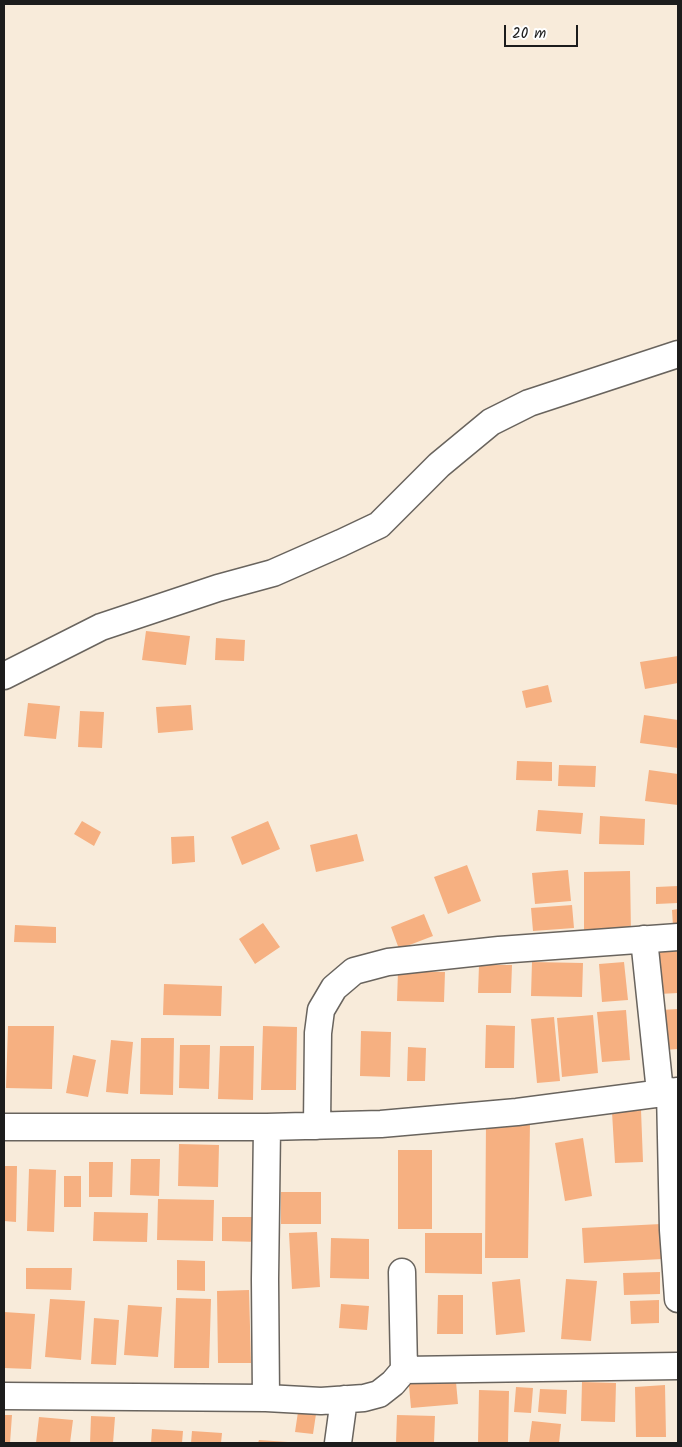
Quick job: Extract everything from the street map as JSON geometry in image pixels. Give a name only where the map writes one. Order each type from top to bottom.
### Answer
[{"type":"street","points":[[4,676],[101,628],[218,588],[273,574],[379,525],[439,465],[491,422],[529,403],[678,354]]},
{"type":"street","points":[[317,1126],[318,1032],[321,1010],[334,988],[354,971],[388,962],[539,946],[678,937]]},
{"type":"street","points":[[644,939],[669,1091],[673,1230],[678,1299]]},
{"type":"street","points":[[4,1127],[267,1127],[382,1124],[517,1112],[669,1091]]},
{"type":"street","points":[[266,1398],[267,1127]]},
{"type":"street","points":[[4,1396],[266,1398],[321,1401],[364,1398],[379,1394],[393,1383],[404,1370],[402,1272]]},
{"type":"street","points":[[404,1370],[678,1366]]},
{"type":"street","points":[[338,1443],[344,1399]]},
{"type":"building","points":[[146,631],[190,636],[186,665],[142,660]]},
{"type":"building","points":[[216,638],[245,640],[244,661],[215,660]]},
{"type":"building","points":[[678,656],[678,683],[645,689],[640,662]]},
{"type":"building","points":[[548,685],[552,702],[526,708],[522,691]]},
{"type":"building","points":[[28,703],[60,706],[56,739],[24,736]]},
{"type":"building","points":[[191,705],[193,730],[158,733],[156,707]]},
{"type":"building","points":[[80,711],[104,712],[102,748],[78,747]]},
{"type":"building","points":[[644,715],[678,720],[678,748],[640,743]]},
{"type":"building","points":[[517,761],[552,762],[552,781],[516,780]]},
{"type":"building","points":[[559,765],[596,766],[595,787],[558,786]]},
{"type":"building","points":[[649,770],[678,774],[678,805],[645,801]]},
{"type":"building","points":[[538,810],[583,813],[581,834],[536,831]]},
{"type":"building","points":[[600,816],[645,819],[644,845],[599,844]]},
{"type":"building","points":[[82,821],[101,832],[94,846],[74,834]]},
{"type":"building","points":[[268,821],[280,849],[242,865],[231,837]]},
{"type":"building","points":[[357,834],[364,861],[316,872],[310,845]]},
{"type":"building","points":[[194,836],[195,862],[172,864],[171,837]]},
{"type":"building","points":[[467,865],[481,901],[448,914],[434,877]]},
{"type":"building","points":[[568,870],[571,901],[535,904],[532,873]]},
{"type":"building","points":[[630,871],[631,934],[584,935],[584,872]]},
{"type":"building","points":[[678,886],[678,903],[656,904],[656,887]]},
{"type":"building","points":[[572,905],[574,928],[533,931],[531,908]]},
{"type":"building","points":[[678,909],[678,925],[673,926],[672,910]]},
{"type":"building","points":[[424,914],[433,936],[399,949],[391,927]]},
{"type":"building","points":[[263,923],[280,947],[255,964],[239,939]]},
{"type":"building","points":[[15,925],[56,927],[56,943],[14,942]]},
{"type":"building","points":[[678,947],[678,993],[659,994],[655,949]]},
{"type":"building","points":[[532,962],[583,963],[582,997],[531,996]]},
{"type":"building","points":[[624,962],[628,1000],[602,1002],[599,964]]},
{"type":"building","points":[[479,965],[512,965],[511,993],[478,993]]},
{"type":"building","points":[[398,971],[445,972],[444,1002],[397,1001]]},
{"type":"building","points":[[164,984],[222,986],[221,1016],[163,1015]]},
{"type":"building","points":[[678,1009],[678,1049],[664,1050],[661,1010]]},
{"type":"building","points":[[626,1010],[630,1060],[602,1062],[597,1012]]},
{"type":"building","points":[[593,1015],[598,1073],[562,1077],[557,1018]]},
{"type":"building","points":[[554,1017],[560,1081],[537,1083],[531,1019]]},
{"type":"building","points":[[486,1025],[515,1026],[514,1068],[485,1068]]},
{"type":"building","points":[[8,1026],[54,1026],[52,1089],[6,1088]]},
{"type":"building","points":[[263,1026],[297,1027],[296,1090],[261,1090]]},
{"type":"building","points":[[361,1031],[391,1032],[390,1077],[360,1076]]},
{"type":"building","points":[[141,1038],[174,1038],[173,1095],[140,1094]]},
{"type":"building","points":[[111,1040],[133,1042],[128,1094],[106,1092]]},
{"type":"building","points":[[180,1045],[210,1045],[209,1089],[179,1088]]},
{"type":"building","points":[[220,1046],[254,1046],[253,1100],[218,1099]]},
{"type":"building","points":[[408,1047],[426,1048],[425,1081],[407,1081]]},
{"type":"building","points":[[73,1055],[96,1060],[88,1097],[66,1093]]},
{"type":"building","points":[[641,1110],[643,1162],[615,1163],[612,1112]]},
{"type":"building","points":[[486,1121],[530,1122],[528,1258],[485,1258]]},
{"type":"building","points":[[583,1138],[592,1196],[565,1201],[555,1143]]},
{"type":"building","points":[[179,1144],[219,1145],[218,1187],[178,1186]]},
{"type":"building","points":[[398,1150],[432,1150],[432,1229],[398,1229]]},
{"type":"building","points":[[131,1159],[160,1159],[159,1196],[130,1195]]},
{"type":"building","points":[[89,1162],[113,1162],[112,1197],[89,1197]]},
{"type":"building","points":[[4,1166],[17,1166],[16,1222],[4,1221]]},
{"type":"building","points":[[29,1169],[56,1170],[54,1232],[27,1231]]},
{"type":"building","points":[[64,1176],[81,1176],[81,1207],[64,1207]]},
{"type":"building","points":[[281,1192],[321,1192],[321,1224],[281,1224]]},
{"type":"building","points":[[158,1199],[214,1200],[213,1241],[157,1240]]},
{"type":"building","points":[[94,1212],[148,1213],[147,1242],[93,1241]]},
{"type":"building","points":[[222,1217],[259,1217],[259,1242],[222,1241]]},
{"type":"building","points":[[661,1224],[663,1259],[584,1263],[582,1228]]},
{"type":"building","points":[[317,1232],[320,1287],[292,1289],[289,1233]]},
{"type":"building","points":[[425,1233],[482,1233],[482,1274],[425,1273]]},
{"type":"building","points":[[331,1238],[369,1239],[369,1279],[330,1278]]},
{"type":"building","points":[[177,1260],[205,1261],[205,1291],[177,1290]]},
{"type":"building","points":[[26,1268],[72,1268],[71,1290],[26,1289]]},
{"type":"building","points":[[660,1272],[660,1294],[624,1295],[623,1273]]},
{"type":"building","points":[[520,1279],[525,1332],[496,1335],[492,1282]]},
{"type":"building","points":[[566,1279],[597,1281],[591,1341],[561,1339]]},
{"type":"building","points":[[249,1290],[251,1363],[218,1363],[217,1291]]},
{"type":"building","points":[[438,1295],[463,1295],[463,1334],[437,1334]]},
{"type":"building","points":[[176,1298],[211,1299],[209,1368],[174,1368]]},
{"type":"building","points":[[50,1299],[85,1301],[81,1360],[45,1357]]},
{"type":"building","points":[[659,1300],[659,1323],[631,1324],[630,1301]]},
{"type":"building","points":[[341,1304],[369,1306],[367,1330],[339,1328]]},
{"type":"building","points":[[128,1305],[162,1307],[158,1357],[124,1355]]},
{"type":"building","points":[[4,1312],[35,1314],[31,1369],[4,1368]]},
{"type":"building","points":[[94,1318],[119,1320],[116,1365],[91,1364]]},
{"type":"building","points":[[455,1371],[458,1404],[411,1408],[408,1375]]},
{"type":"building","points":[[582,1382],[616,1383],[615,1422],[581,1421]]},
{"type":"building","points":[[665,1385],[666,1437],[636,1437],[635,1387]]},
{"type":"building","points":[[516,1387],[533,1388],[531,1413],[514,1412]]},
{"type":"building","points":[[540,1389],[567,1390],[566,1414],[538,1412]]},
{"type":"building","points":[[479,1390],[509,1391],[508,1443],[478,1443]]},
{"type":"building","points":[[298,1412],[316,1414],[313,1434],[295,1432]]},
{"type":"building","points":[[4,1415],[12,1415],[10,1443],[4,1443]]},
{"type":"building","points":[[397,1415],[435,1416],[434,1443],[396,1443]]},
{"type":"building","points":[[91,1416],[115,1417],[113,1443],[90,1443]]},
{"type":"building","points":[[39,1417],[73,1420],[70,1443],[36,1443]]},
{"type":"building","points":[[532,1421],[561,1424],[559,1443],[529,1443]]},
{"type":"building","points":[[152,1429],[183,1431],[182,1443],[151,1443]]},
{"type":"building","points":[[192,1431],[222,1433],[221,1443],[191,1443]]},
{"type":"building","points":[[259,1440],[288,1442],[288,1443],[258,1443]]}]
